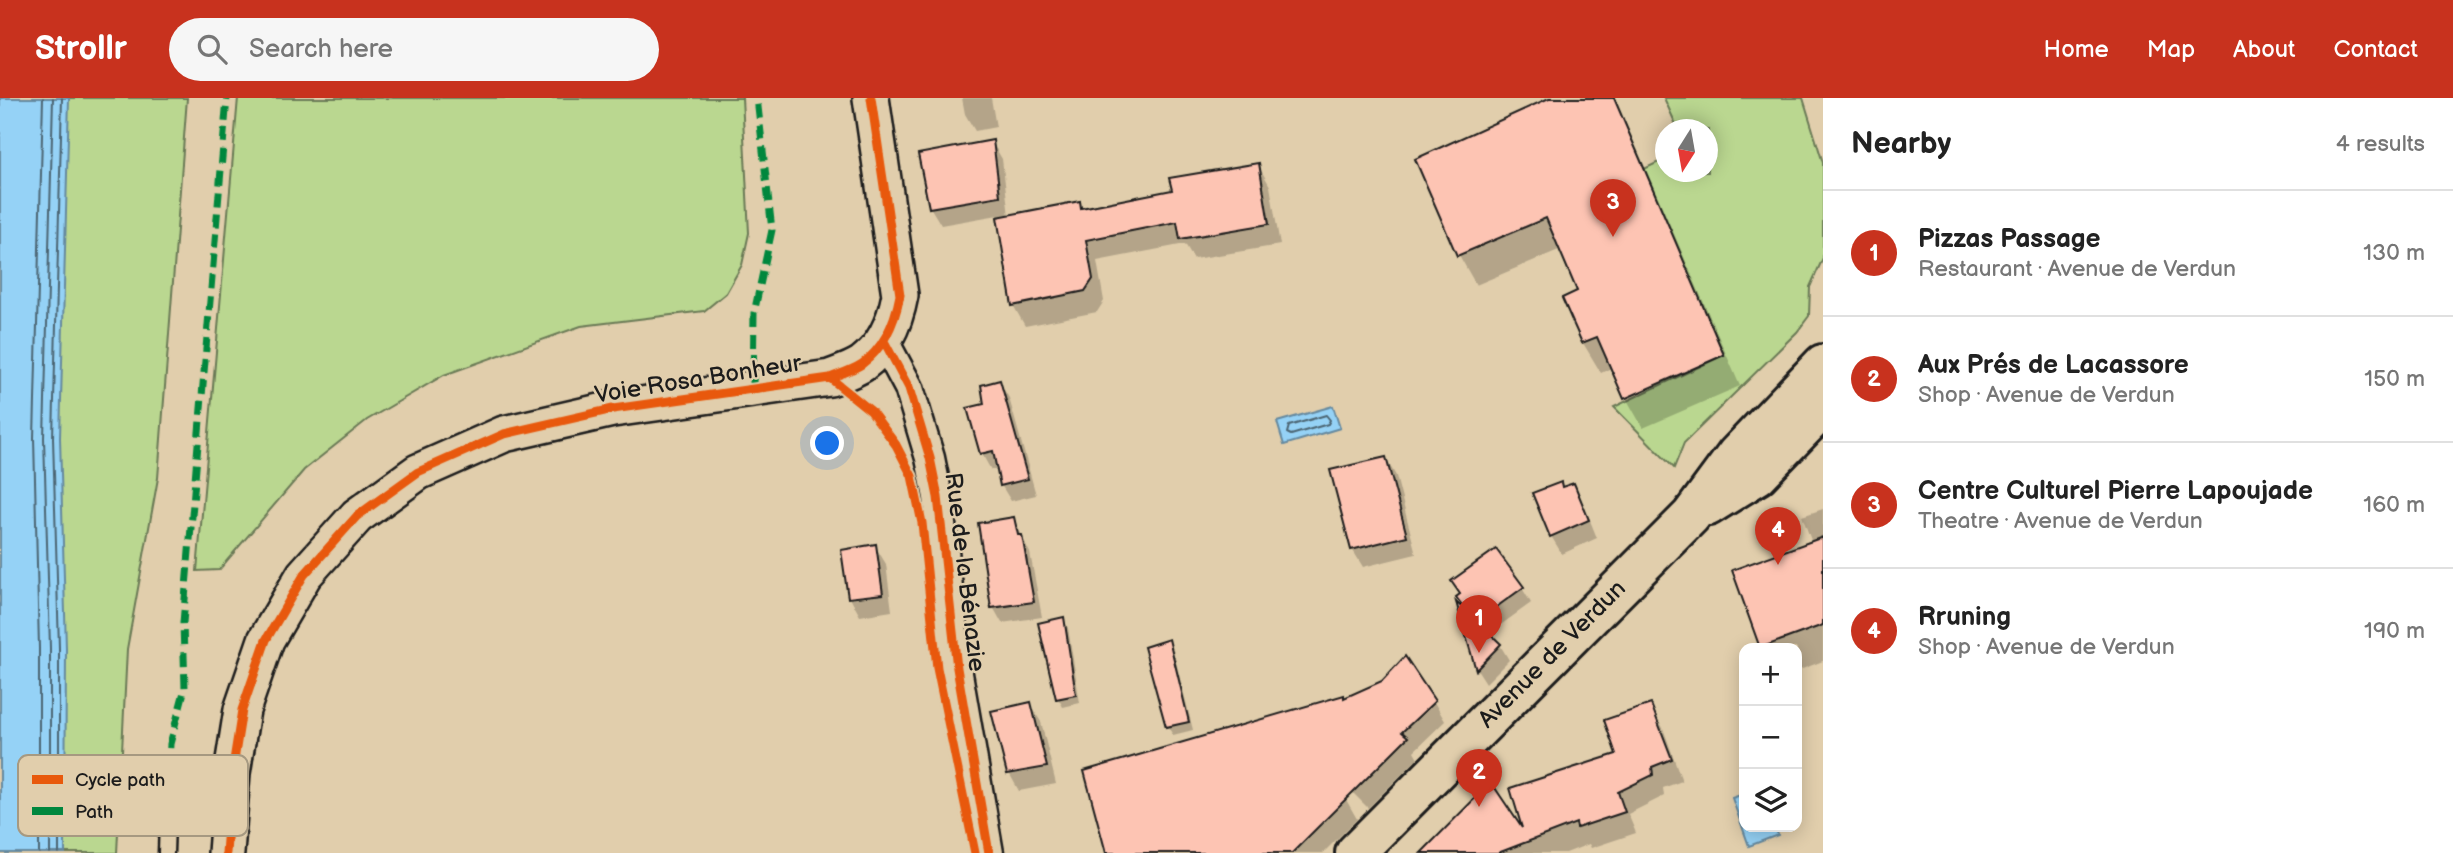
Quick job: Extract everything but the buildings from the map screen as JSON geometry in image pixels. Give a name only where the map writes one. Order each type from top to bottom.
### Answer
[{"type":"main road","name":"Avenue de Verdun","points":[[1355,853],[1691,516],[1736,455],[1823,364]]},
{"type":"main road","name":"Avenue de Verdun","points":[[1691,516],[1758,475],[1823,408]]},
{"type":"street","points":[[871,98],[900,295],[896,319],[884,341]]},
{"type":"street","name":"Voie Rosa Bonheur","points":[[236,755],[242,710],[266,640],[304,575],[357,516],[418,472],[505,434],[613,409],[830,378],[861,364],[884,341]]},
{"type":"street","name":"Rue de la Bénazie","points":[[884,341],[909,388],[936,484],[957,668],[989,853]]},
{"type":"green space","points":[[0,98],[187,98],[158,478],[127,649],[122,755],[18,755],[18,836],[118,836],[117,853],[0,853]]},
{"type":"green space","points":[[238,98],[742,98],[749,233],[742,265],[726,293],[704,311],[581,326],[444,375],[367,420],[304,470],[219,570],[197,571]]},
{"type":"green space","points":[[1664,98],[1803,98],[1823,163],[1823,258],[1810,287],[1809,316],[1797,332],[1684,443],[1674,468],[1614,407],[1724,355],[1642,170],[1655,164],[1655,182],[1718,182],[1718,119],[1673,119]]},
{"type":"water","points":[[0,98],[69,98],[60,438],[66,648],[65,755],[18,755],[18,836],[65,836],[65,853],[0,853]]},
{"type":"water","points":[[1333,406],[1340,428],[1284,445],[1277,422]]},
{"type":"water","points":[[1739,796],[1739,818],[1732,798]]},
{"type":"water","points":[[1744,832],[1777,832],[1778,835],[1749,846]]},
{"type":"marked path","points":[[170,755],[185,688],[183,623],[227,98]]},
{"type":"marked path","points":[[753,389],[754,313],[772,230],[757,98]]},
{"type":"cycle path","points":[[235,755],[242,710],[266,640],[304,575],[357,516],[418,472],[504,434],[613,409],[830,378],[858,366],[877,350],[892,324],[900,295],[871,98]]},
{"type":"cycle path","points":[[884,341],[909,388],[930,458],[938,497],[957,668],[989,853]]},
{"type":"cycle path","points":[[830,378],[871,411],[896,445],[912,476],[922,523],[937,668],[975,853]]},
{"type":"cycle path","points":[[226,853],[227,836]]},
{"type":"place","name":"Centre Culturel Pierre Lapoujade","points":[[1613,237]]},
{"type":"place","name":"Rruning","points":[[1778,565]]},
{"type":"place","name":"Pizzas Passage","points":[[1479,653]]},
{"type":"place","name":"Aux Prés de Lacassore","points":[[1479,807]]}]
